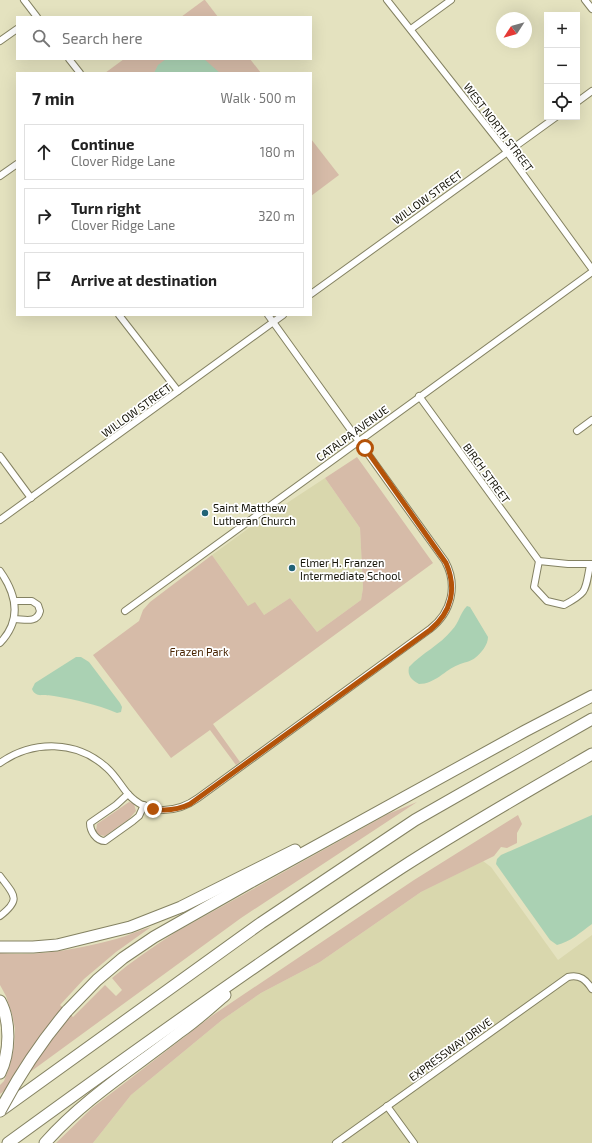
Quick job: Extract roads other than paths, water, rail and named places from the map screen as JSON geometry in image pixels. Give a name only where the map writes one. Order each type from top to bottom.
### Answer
[{"type":"highway","points":[[0,1111],[28,1062],[45,1036],[97,980],[123,958],[154,937],[525,731],[592,696]]},
{"type":"highway","points":[[0,1111],[261,923],[416,820],[592,719]]},
{"type":"highway","points":[[8,1143],[227,986],[402,868],[592,754]]},
{"type":"highway","points":[[0,947],[57,945],[130,927],[174,910],[324,835],[353,826]]},
{"type":"highway","points":[[0,941],[74,941]]},
{"type":"highway","points":[[45,1143],[76,1112],[98,1094],[181,1032],[286,946]]},
{"type":"highway","points":[[0,1001],[6,1021],[8,1038],[7,1054],[0,1073]]},
{"type":"street","points":[[24,0],[35,16]]},
{"type":"street","name":"WEST NORTH STREET","points":[[387,0],[507,152],[592,270]]},
{"type":"street","points":[[411,29],[451,0]]},
{"type":"street","points":[[585,0],[592,9]]},
{"type":"street","points":[[0,41],[16,30]]},
{"type":"street","points":[[70,60],[79,72]]},
{"type":"street","points":[[580,100],[592,91]]},
{"type":"street","name":"WILLOW STREET","points":[[312,293],[552,120]]},
{"type":"street","points":[[0,176],[16,165]]},
{"type":"street","name":"CATALPA AVENUE","points":[[125,611],[592,270]]},
{"type":"street","points":[[120,316],[178,391]]},
{"type":"street","points":[[0,763],[16,754],[33,748],[53,746],[71,748],[89,755],[103,765],[116,777],[128,794],[149,808],[165,810],[180,808],[190,804],[430,630],[443,616],[450,603],[452,593],[452,580],[446,563],[269,316]]},
{"type":"street","name":"WILLOW STREET","points":[[0,520],[282,316]]},
{"type":"street","name":"BIRCH STREET","points":[[419,396],[539,561]]},
{"type":"street","points":[[577,431],[592,420]]},
{"type":"street","points":[[0,456],[31,498]]},
{"type":"street","points":[[539,561],[568,564],[591,564],[586,588],[580,596],[564,605],[547,601],[534,587],[539,561]]},
{"type":"street","points":[[0,571],[10,586],[15,601],[14,619],[10,630],[0,643]]},
{"type":"street","points":[[14,619],[34,619],[38,616],[40,611],[38,605],[32,601],[15,601]]},
{"type":"street","points":[[128,794],[90,823],[90,828],[100,841],[104,841],[133,821],[139,816],[144,805]]},
{"type":"street","points":[[0,876],[11,892],[14,901],[11,908],[0,916]]},
{"type":"street","name":"EXPRESSWAY DRIVE","points":[[336,1143],[568,977],[578,976],[585,980],[592,988]]},
{"type":"street","points":[[388,1106],[414,1143]]},
{"type":"place","name":"Saint Matthew Lutheran Church","points":[[205,513]]},
{"type":"place","name":"Elmer H. Franzen Intermediate School","points":[[292,568]]},
{"type":"park label","name":"Frazen Park","points":[[199,651]]}]
